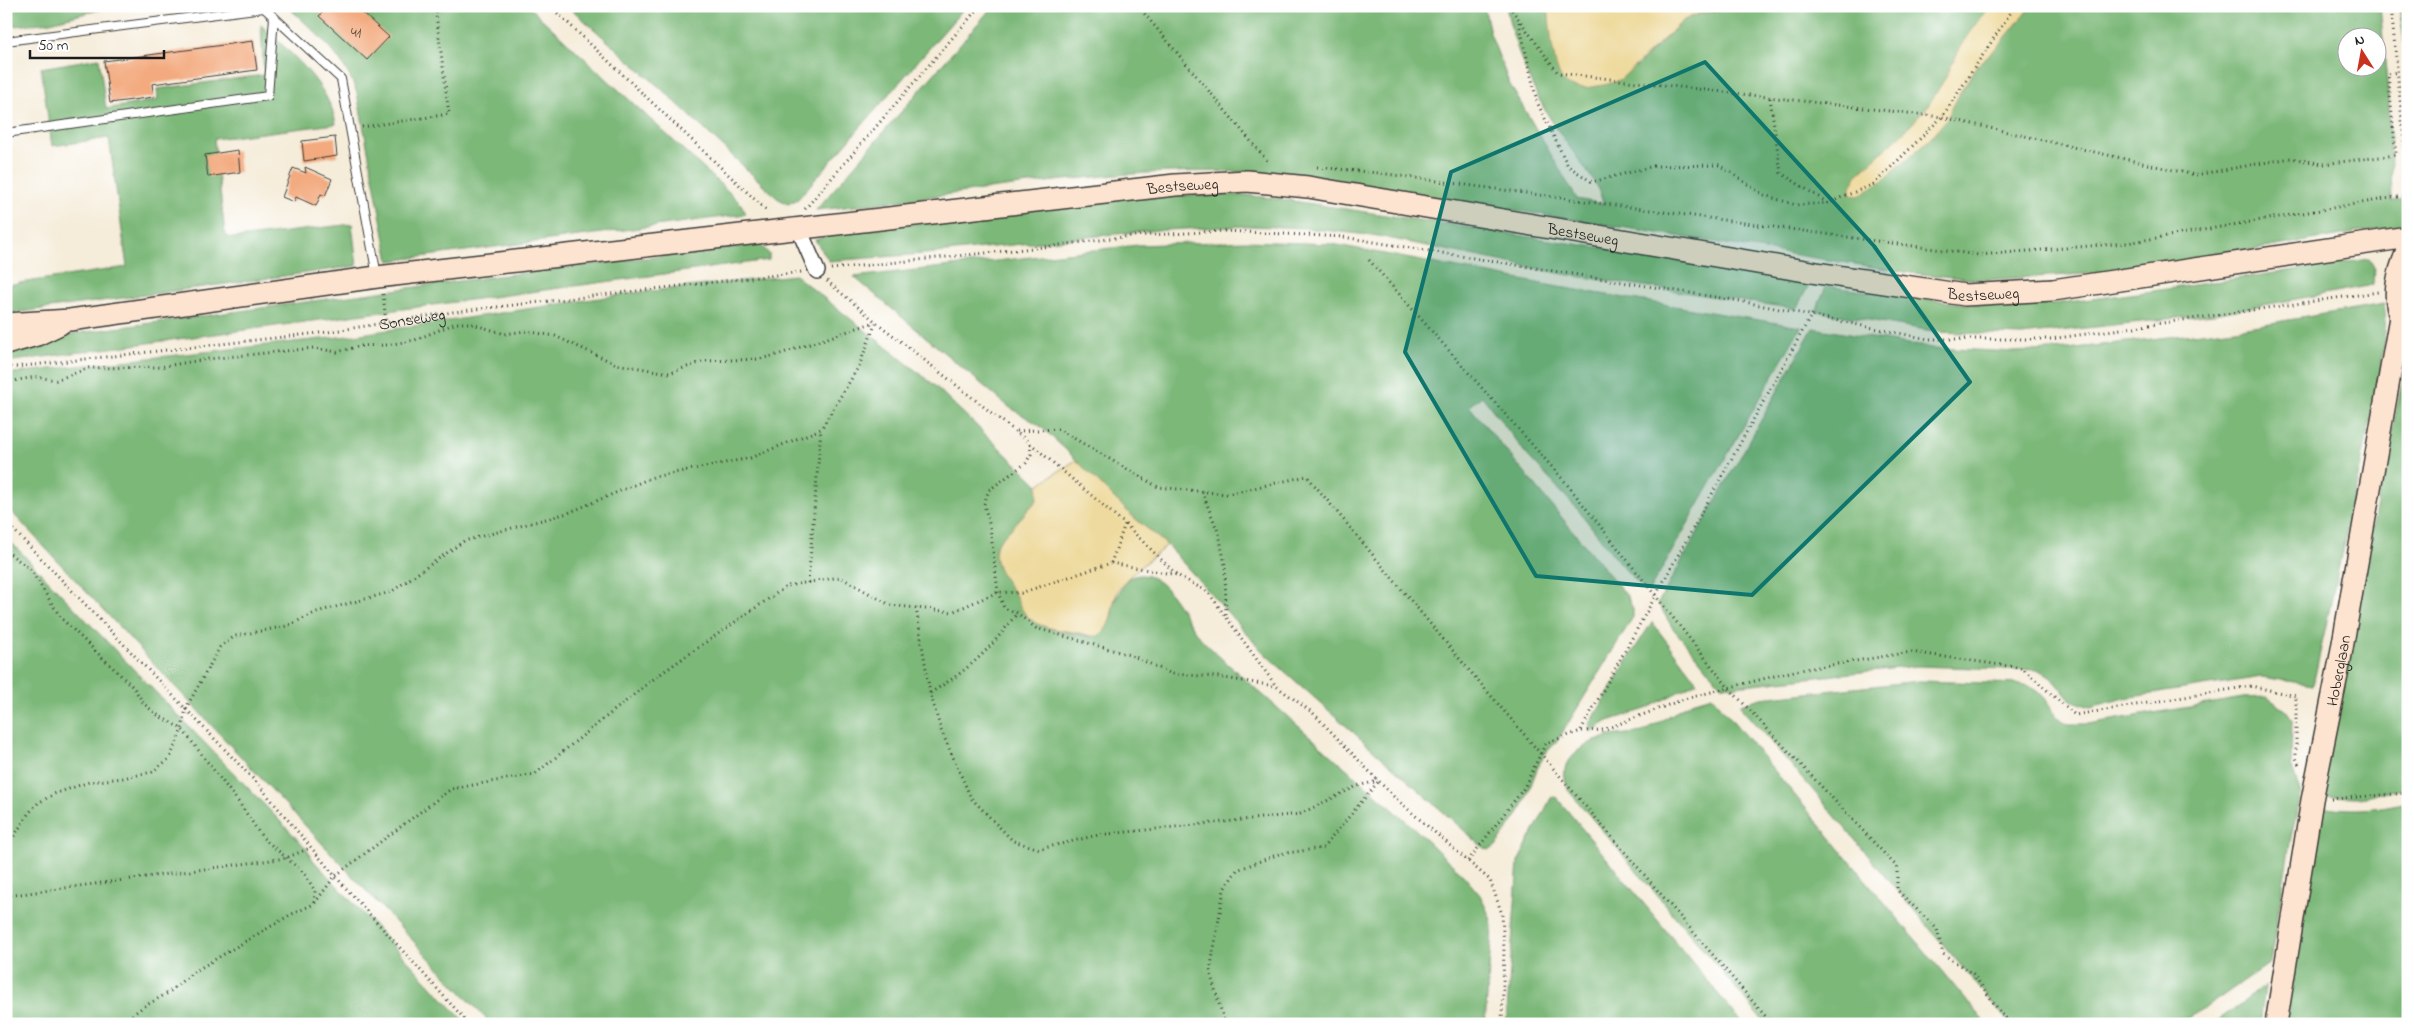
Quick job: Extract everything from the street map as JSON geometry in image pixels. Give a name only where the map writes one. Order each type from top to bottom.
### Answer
[{"type":"main road","name":"Bestseweg","points":[[377,277],[1128,190],[1247,181],[1308,187],[1818,273],[1965,295],[2054,290],[2408,237]]},
{"type":"main road","name":"Hoberglaan","points":[[2276,1024],[2312,800],[2340,660],[2401,304],[2400,266],[2408,249]]},
{"type":"main road","points":[[6,324],[70,320],[377,277]]},
{"type":"main road","points":[[6,344],[37,336],[70,320]]},
{"type":"street","points":[[798,227],[818,271]]},
{"type":"lane","points":[[6,41],[263,7],[341,79],[377,277]]},
{"type":"lane","points":[[6,133],[268,96],[274,18]]},
{"type":"path","points":[[350,129],[449,114],[435,6]]},
{"type":"path","points":[[550,6],[767,211],[798,227],[809,202],[980,6]]},
{"type":"path","points":[[1138,6],[1267,163],[1276,164]]},
{"type":"path","points":[[1509,6],[1558,73],[1942,117],[2195,175],[2291,158],[2324,164],[2396,155],[2388,74],[2397,72]]},
{"type":"path","points":[[1519,19],[1537,102],[1568,166],[1592,182],[1654,166],[1719,165],[1764,195],[1796,205],[1828,203],[1874,184],[1942,117],[2015,6]]},
{"type":"path","points":[[2391,6],[2408,184]]},
{"type":"path","points":[[1770,98],[1781,174],[1828,203]]},
{"type":"path","points":[[1314,167],[1379,173],[1979,255],[2127,243],[2408,195]]},
{"type":"path","points":[[818,271],[1042,248],[1132,236],[1224,231],[1352,238],[1730,299],[1812,314],[1928,339],[2051,339],[2401,304]]},
{"type":"path","points":[[1369,260],[1566,483],[1728,687],[1898,867],[1897,890],[1937,929],[1943,954],[1973,974],[2001,1013],[2012,1024]]},
{"type":"path","name":"Sonseweg","points":[[6,368],[328,332],[453,312],[818,271]]},
{"type":"path","points":[[377,277],[383,286],[386,323]]},
{"type":"path","points":[[838,289],[876,322],[1030,443],[1125,524],[1176,575],[1208,592],[1276,686],[1313,713],[1378,781],[1490,880],[1502,914],[1504,949],[1502,1024]]},
{"type":"path","points":[[1581,731],[1812,314]]},
{"type":"path","points":[[6,382],[36,377],[56,380],[90,368],[159,367],[208,359],[314,348],[337,352],[361,346],[387,345],[415,340],[439,329],[463,323],[505,334],[526,331],[555,336],[616,364],[669,373],[705,361],[760,358],[780,354],[876,322]]},
{"type":"path","points":[[808,583],[821,429],[859,366],[876,322]]},
{"type":"path","points":[[6,849],[28,814],[38,803],[54,794],[89,782],[152,772],[170,758],[182,728],[186,708],[220,647],[235,636],[287,626],[317,612],[391,592],[464,541],[568,513],[653,477],[750,458],[821,429]]},
{"type":"path","points":[[1015,431],[1058,429],[1158,487],[1227,494],[1307,476],[1772,1024]]},
{"type":"path","points":[[1030,443],[1031,454],[1026,463],[989,490],[984,504],[990,527],[998,592],[1004,608],[1036,628],[1133,656],[1172,674],[1218,677],[1276,686]]},
{"type":"path","points":[[1202,492],[1219,534],[1225,565],[1226,617]]},
{"type":"path","points":[[6,522],[257,783],[310,848],[468,1024]]},
{"type":"path","points":[[1111,563],[1125,524]]},
{"type":"path","points":[[6,550],[30,569],[61,618],[134,688],[144,704],[159,716],[182,728],[240,804],[262,837],[304,873],[315,891],[314,904]]},
{"type":"path","points":[[120,1024],[143,1007],[168,993],[192,973],[290,915],[314,904],[335,876],[451,789],[535,774],[656,677],[787,586],[840,577],[890,605],[952,612],[998,592],[1021,593],[1111,563],[1176,575]]},
{"type":"path","points":[[916,608],[930,693],[941,730],[971,798],[1013,841],[1040,849],[1098,835],[1300,814],[1357,786],[1378,781]]},
{"type":"path","points":[[930,693],[959,676],[994,645],[1016,614]]},
{"type":"path","points":[[1468,861],[1524,788],[1546,743],[1581,731],[1603,730],[1684,698],[1728,687],[1794,671],[1911,652],[2022,668],[2075,715],[2251,686],[2296,696],[2296,758],[2299,766]]},
{"type":"path","points":[[1225,1024],[1210,972],[1224,889],[1237,870],[1279,854],[1323,848],[1378,781]]},
{"type":"path","points":[[2312,800],[2408,793]]},
{"type":"path","points":[[6,896],[286,858],[310,848]]},
{"type":"highlighted area","points":[[1705,62],[1874,246],[1970,382],[1752,595],[1536,576],[1405,352],[1451,172]]},
{"type":"green space","points":[[6,6],[115,6],[50,22],[6,27]]},
{"type":"green space","points":[[287,6],[528,6],[730,193],[741,204],[746,214],[389,261],[357,93],[345,67],[337,56]]},
{"type":"green space","points":[[568,6],[966,6],[798,199],[788,204],[777,198],[667,94]]},
{"type":"green space","points":[[993,6],[1484,6],[1490,33],[1509,83],[1577,199],[1603,204],[1599,189],[1551,120],[1532,85],[1521,60],[1506,6],[1548,6],[1555,61],[1636,67],[1684,20],[1698,14],[1739,6],[1990,6],[1928,106],[1910,126],[1856,176],[1868,190],[1931,138],[1978,65],[2001,43],[2031,6],[2380,6],[2382,28],[2336,28],[2336,78],[2386,78],[2386,72],[2392,201],[2408,199],[2408,224],[2120,272],[1981,280],[1912,273],[1306,177],[1244,172],[1183,172],[1060,180],[816,210]]},
{"type":"green space","points":[[2399,6],[2408,6],[2408,68]]},
{"type":"green space","points":[[261,25],[306,69],[316,82],[332,109],[336,124],[214,139],[225,234],[227,237],[237,238],[352,224],[357,266],[6,314],[6,285],[127,267],[109,138],[52,146],[41,68],[99,58],[106,109],[158,100],[157,89],[264,75]]},
{"type":"green space","points":[[1191,195],[1245,195],[1280,199],[1622,251],[1810,283],[1796,309],[1563,274],[1378,236],[1305,228],[1247,226],[1145,231],[936,253],[829,261],[815,240],[837,233],[1119,199]]},
{"type":"green space","points":[[1246,241],[1332,244],[1553,286],[1801,327],[1649,591],[1642,587],[1621,565],[1579,511],[1526,454],[1482,396],[1469,406],[1627,596],[1633,609],[1633,617],[1556,743],[1549,749],[1539,764],[1519,812],[1496,846],[1490,850],[1485,849],[1264,653],[1167,545],[1132,516],[1039,425],[1009,407],[854,277],[1138,245]]},
{"type":"green space","points":[[760,244],[769,254],[769,260],[6,362],[6,351],[49,337],[489,277]]},
{"type":"green space","points":[[2369,259],[2374,267],[2373,284],[2368,286],[2214,314],[2022,335],[1938,332],[1816,311],[1826,286],[1957,303],[1997,306],[2053,304]]},
{"type":"green space","points":[[795,275],[933,384],[1038,485],[1037,500],[997,544],[995,552],[1000,571],[1024,610],[1032,619],[1049,628],[1091,637],[1112,615],[1113,604],[1127,579],[1139,575],[1159,582],[1168,590],[1194,630],[1221,658],[1413,827],[1463,875],[1480,895],[1490,917],[1492,928],[1485,1024],[491,1024],[6,506],[6,374],[348,336],[633,293]]},
{"type":"green space","points":[[2384,304],[2386,319],[2381,372],[2313,685],[2262,677],[2125,698],[2090,707],[2071,700],[2053,679],[2039,670],[1916,666],[1735,686],[1721,685],[1672,627],[1658,603],[1813,328],[1932,348],[2016,352],[2068,349],[2235,329]]},
{"type":"green space","points":[[2408,353],[2408,787],[2359,797],[2321,796],[2350,636]]},
{"type":"green space","points":[[6,537],[306,848],[313,860],[467,1024],[6,1024]]},
{"type":"green space","points":[[1652,622],[1697,682],[1646,709],[1608,721],[1590,732],[1590,724]]},
{"type":"green space","points":[[1919,681],[2021,684],[2039,692],[2056,715],[2068,724],[2088,724],[2243,698],[2267,697],[2287,711],[2292,721],[2291,765],[2301,795],[2291,837],[2270,963],[2205,1008],[2177,1024],[2010,1024],[1818,796],[1742,709],[1741,704],[1761,698]]},
{"type":"green space","points":[[1712,696],[1986,1024],[1766,1024],[1568,790],[1564,774],[1566,765],[1576,752],[1590,743],[1610,736],[1643,732],[1692,702]]},
{"type":"green space","points":[[1552,796],[1557,798],[1743,1024],[1506,1024],[1518,862]]},
{"type":"green space","points":[[2408,802],[2408,1024],[2283,1024],[2317,806],[2363,809]]},
{"type":"green space","points":[[2265,986],[2260,1024],[2213,1024]]},
{"type":"sand","points":[[1548,6],[1739,6],[1698,14],[1684,20],[1621,79],[1607,84],[1582,88],[1566,84],[1561,78],[1552,48]]},
{"type":"sand","points":[[1990,6],[2031,6],[2001,43],[1978,65],[1962,89],[1946,120],[1931,138],[1883,180],[1858,196],[1851,195],[1850,189],[1856,176],[1910,126],[1928,106],[1946,77],[1962,44]]},
{"type":"sand","points":[[1076,460],[1132,516],[1167,545],[1122,584],[1107,627],[1098,636],[1048,628],[1034,622],[1021,608],[1014,592],[1001,574],[995,556],[997,544],[1037,500],[1038,485]]},
{"type":"building","points":[[328,6],[355,6],[389,37],[367,60],[319,16]]},
{"type":"building","points":[[253,41],[257,70],[152,84],[154,97],[110,103],[104,61]]},
{"type":"building","points":[[335,137],[337,156],[304,161],[302,141]]},
{"type":"building","points":[[238,150],[240,172],[208,177],[205,155]]},
{"type":"building","points":[[305,167],[332,179],[325,196],[321,194],[316,206],[296,197],[294,202],[282,197],[293,168],[306,173]]}]
